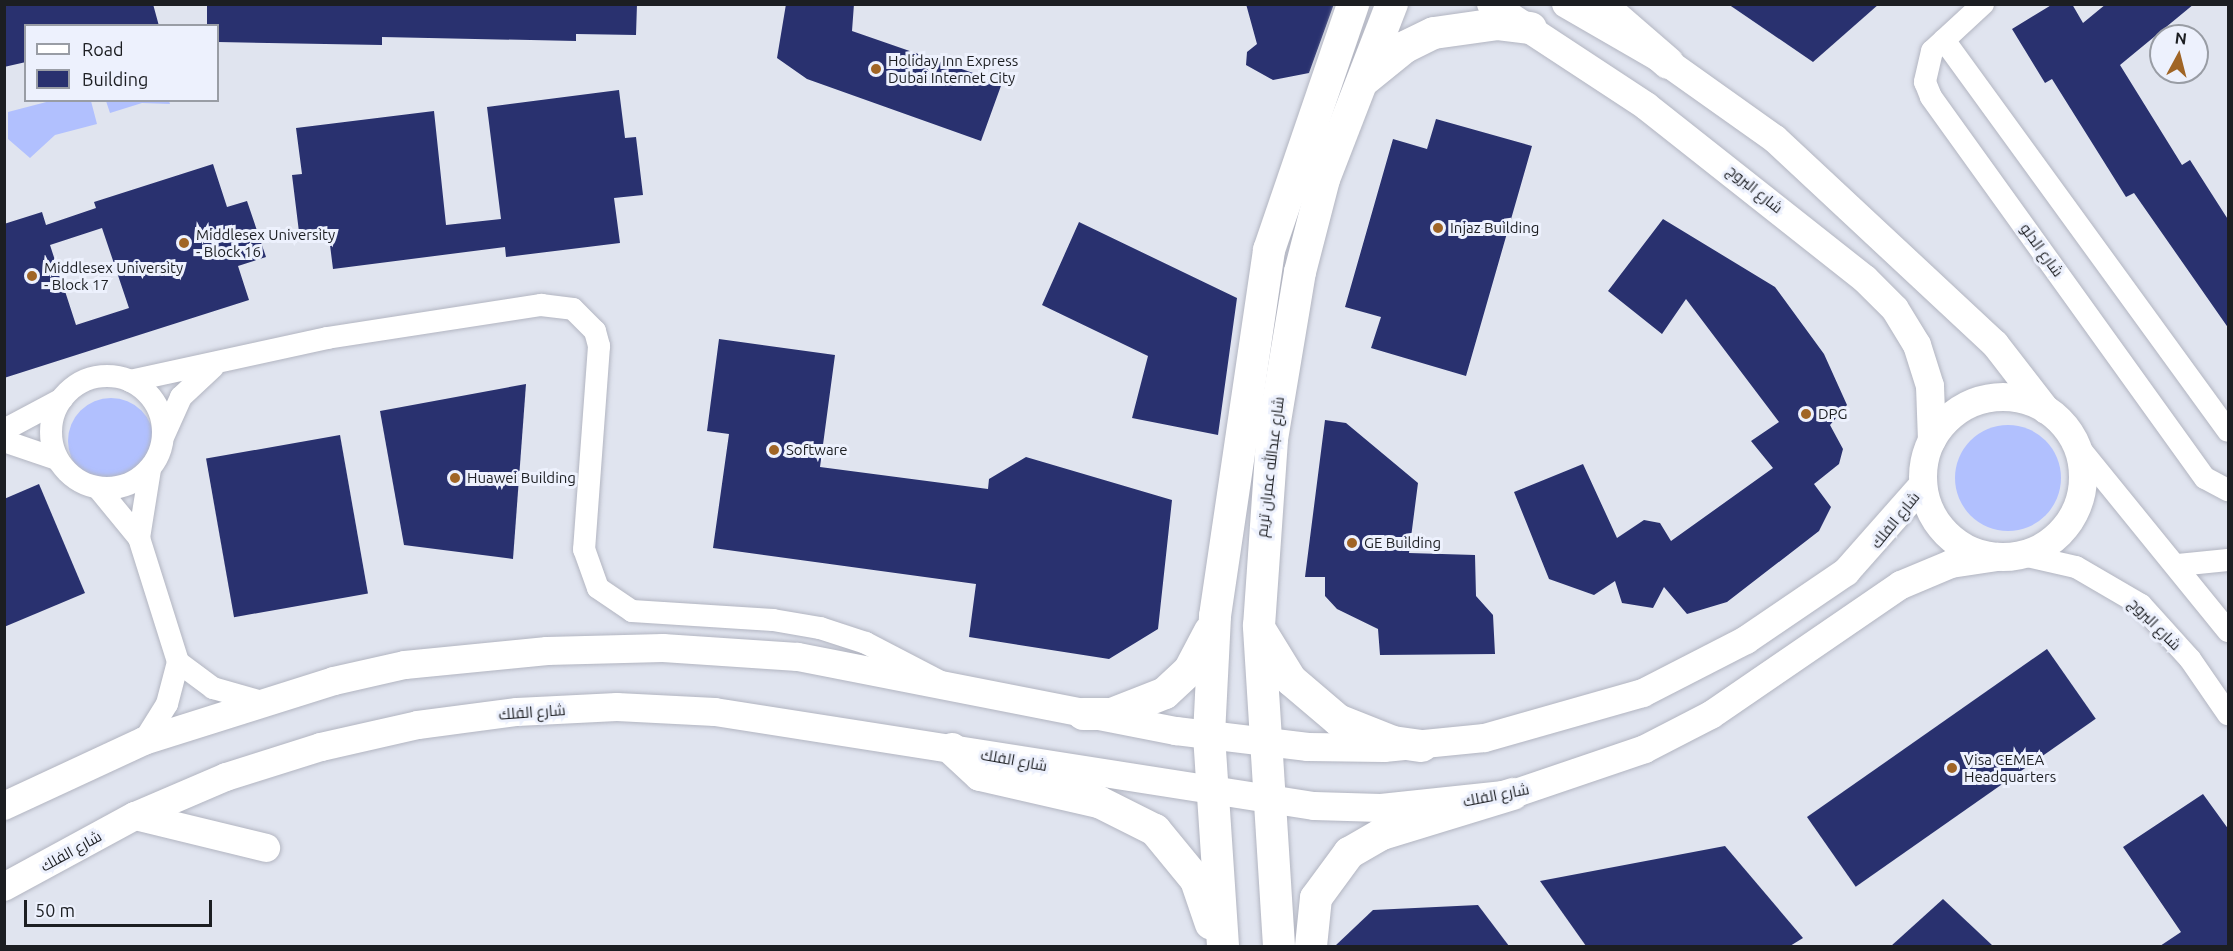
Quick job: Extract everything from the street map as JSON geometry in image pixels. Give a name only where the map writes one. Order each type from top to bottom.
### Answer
[{"type":"main road","name":"شارع عبدالله عمران تريم","points":[[1279,946],[1259,626],[1264,501],[1287,346],[1324,179],[1356,88],[1392,4]]},
{"type":"main road","points":[[1600,4],[1668,63]]},
{"type":"main road","points":[[1221,946],[1209,735],[1215,616],[1269,250],[1346,12]]},
{"type":"main road","points":[[1356,88],[1378,65],[1434,33],[1498,24],[1531,28]]},
{"type":"main road","points":[[1083,714],[1112,714],[1165,693],[1189,671],[1215,616]]},
{"type":"main road","points":[[1259,626],[1273,654],[1313,703],[1365,733],[1422,746]]},
{"type":"main road","points":[[952,749],[980,775],[1099,802],[1155,830],[1196,880],[1221,946]]},
{"type":"main road","points":[[1311,946],[1316,898],[1349,853],[1382,834],[1513,794]]},
{"type":"street","name":"شارع البروج","points":[[1491,4],[1531,28],[1717,158],[1872,286],[1917,345],[1930,386],[1932,440]]},
{"type":"street","points":[[1566,4],[1668,63],[1825,182],[1995,344],[2046,410],[2228,621]]},
{"type":"street","name":"شارع الدلو","points":[[1983,4],[1944,40],[1926,66],[1931,97],[2205,478],[2229,490]]},
{"type":"street","points":[[1944,40],[2229,431]]},
{"type":"street","points":[[4,430],[62,399],[93,378],[130,381],[234,358],[558,304],[573,309],[587,319],[599,346],[584,549],[588,570],[613,602],[632,611],[772,620],[820,628],[910,662],[949,687]]},
{"type":"street","points":[[139,538],[150,470],[170,415],[194,381],[234,358]]},
{"type":"street","points":[[130,381],[156,403],[164,435]]},
{"type":"street","points":[[57,459],[52,428],[62,399]]},
{"type":"street","points":[[2046,410],[2022,399],[1970,404],[1932,440],[1923,485],[1931,512],[1947,534],[1970,550],[2010,556],[2049,543],[2073,515],[2083,471],[2076,444]]},
{"type":"street","points":[[4,441],[57,459],[74,478],[98,488],[117,488],[150,470]]},
{"type":"street","name":"شارع الفلك","points":[[4,806],[144,741],[262,702],[405,665],[605,649],[798,657],[1083,714],[1267,743],[1422,746],[1546,725],[1695,668],[1846,572],[1895,523],[1923,485]]},
{"type":"street","points":[[98,488],[139,538],[178,662],[167,704],[144,741]]},
{"type":"street","name":"شارع البروج","points":[[2010,556],[2076,567],[2141,605],[2190,659],[2229,714]]},
{"type":"street","name":"شارع الفلك","points":[[4,887],[135,816],[226,777],[321,747],[418,725],[517,712],[617,708],[715,712],[1212,793],[1270,800],[1381,808],[1513,794],[1645,749],[1711,716],[1901,585],[1951,564],[2010,556]]},
{"type":"street","points":[[2178,565],[2229,560]]},
{"type":"street","points":[[178,662],[213,688],[262,702]]},
{"type":"street","points":[[135,816],[266,848]]},
{"type":"shaded area","points":[[46,102],[91,102],[97,124],[55,135],[30,158],[8,139],[8,112]]},
{"type":"shaded area","points":[[106,102],[169,102],[170,104],[142,103],[110,113]]},
{"type":"shaded area","points":[[111,398],[127,402],[141,411],[150,425],[154,441],[150,457],[141,471],[127,480],[111,484],[95,480],[81,471],[72,457],[68,441],[72,425],[81,411],[95,402]]},
{"type":"shaded area","points":[[2008,425],[2028,429],[2045,441],[2057,458],[2061,478],[2057,498],[2045,515],[2028,527],[2008,531],[1988,527],[1971,515],[1959,498],[1955,478],[1959,458],[1971,441],[1988,429]]},
{"type":"building","points":[[4,4],[153,4],[158,24],[24,24],[24,62],[4,67]]},
{"type":"building","points":[[207,4],[637,4],[636,35],[576,34],[576,41],[382,37],[382,45],[219,42],[219,24],[207,24]]},
{"type":"building","name":"Holiday Inn Express Dubai Internet City","points":[[786,4],[854,4],[852,31],[1002,83],[981,141],[807,79],[777,58]]},
{"type":"building","points":[[1246,4],[1334,4],[1309,73],[1273,80],[1246,65],[1247,52],[1257,44]]},
{"type":"building","points":[[1728,4],[1879,4],[1813,62]]},
{"type":"building","points":[[2053,4],[2072,4],[2083,23],[2106,4],[2194,4],[2170,24],[2149,24],[2149,41],[2120,65],[2182,165],[2190,160],[2229,221],[2229,329],[2134,193],[2126,197],[2052,79],[2045,83],[2012,29]]},
{"type":"building","points":[[619,90],[625,138],[636,137],[643,195],[614,198],[620,243],[506,257],[505,247],[333,269],[328,229],[299,232],[292,175],[302,174],[296,128],[434,111],[446,225],[501,219],[487,107]]},
{"type":"building","name":"Injaz Building","points":[[1436,119],[1532,146],[1466,376],[1371,348],[1381,317],[1345,307],[1393,139],[1427,149]]},
{"type":"building","name":"Middlesex University - Block 16","points":[[213,164],[227,207],[247,201],[266,257],[238,266],[249,300],[4,378],[4,224],[42,212],[46,225],[96,208],[94,202]],"holes":[[[102,228],[129,308],[76,325],[50,245]]]},
{"type":"building","name":"DPG","points":[[1663,219],[1775,287],[1824,354],[1847,405],[1830,425],[1843,449],[1839,464],[1814,484],[1831,507],[1819,531],[1727,602],[1687,614],[1664,587],[1653,608],[1622,603],[1615,581],[1594,595],[1549,579],[1514,492],[1583,464],[1617,538],[1644,520],[1660,523],[1671,541],[1773,468],[1751,441],[1779,422],[1686,299],[1662,334],[1608,291]]},
{"type":"building","points":[[1079,222],[1237,298],[1218,435],[1132,418],[1148,356],[1042,305]]},
{"type":"building","points":[[719,339],[835,355],[820,467],[988,489],[989,479],[1026,457],[1172,500],[1158,629],[1109,659],[969,637],[976,584],[713,548],[729,434],[707,431]]},
{"type":"building","name":"Huawei Building","points":[[526,384],[513,559],[404,545],[380,411]]},
{"type":"building","name":"GE Building","points":[[1325,420],[1346,423],[1418,483],[1409,553],[1475,555],[1476,596],[1493,615],[1495,654],[1380,655],[1378,629],[1337,609],[1325,596],[1325,577],[1305,577]]},
{"type":"building","points":[[340,435],[368,594],[234,617],[206,459]]},
{"type":"building","points":[[39,484],[85,593],[4,627],[4,499]]},
{"type":"building","name":"Visa CEMEA Headquarters","points":[[2047,649],[2096,719],[1856,887],[1807,817]]},
{"type":"building","points":[[2203,794],[2229,830],[2229,946],[2160,946],[2181,932],[2123,847]]},
{"type":"building","points":[[1725,846],[1803,938],[1790,946],[1586,946],[1540,881]]},
{"type":"building","points":[[1943,899],[1993,946],[1891,946]]},
{"type":"building","points":[[1478,905],[1509,946],[1335,946],[1373,910]]},
{"type":"place","name":"Holiday Inn Express Dubai Internet City","points":[[876,69]]},
{"type":"place","name":"Injaz Building","points":[[1438,228]]},
{"type":"place","name":"Middlesex University - Block 16","points":[[184,243]]},
{"type":"place","name":"Middlesex University - Block 17","points":[[32,276]]},
{"type":"place","name":"DPG","points":[[1806,414]]},
{"type":"place","name":"Software","points":[[774,450]]},
{"type":"place","name":"Huawei Building","points":[[455,478]]},
{"type":"place","name":"GE Building","points":[[1352,543]]},
{"type":"place","name":"Visa CEMEA Headquarters","points":[[1952,768]]}]
